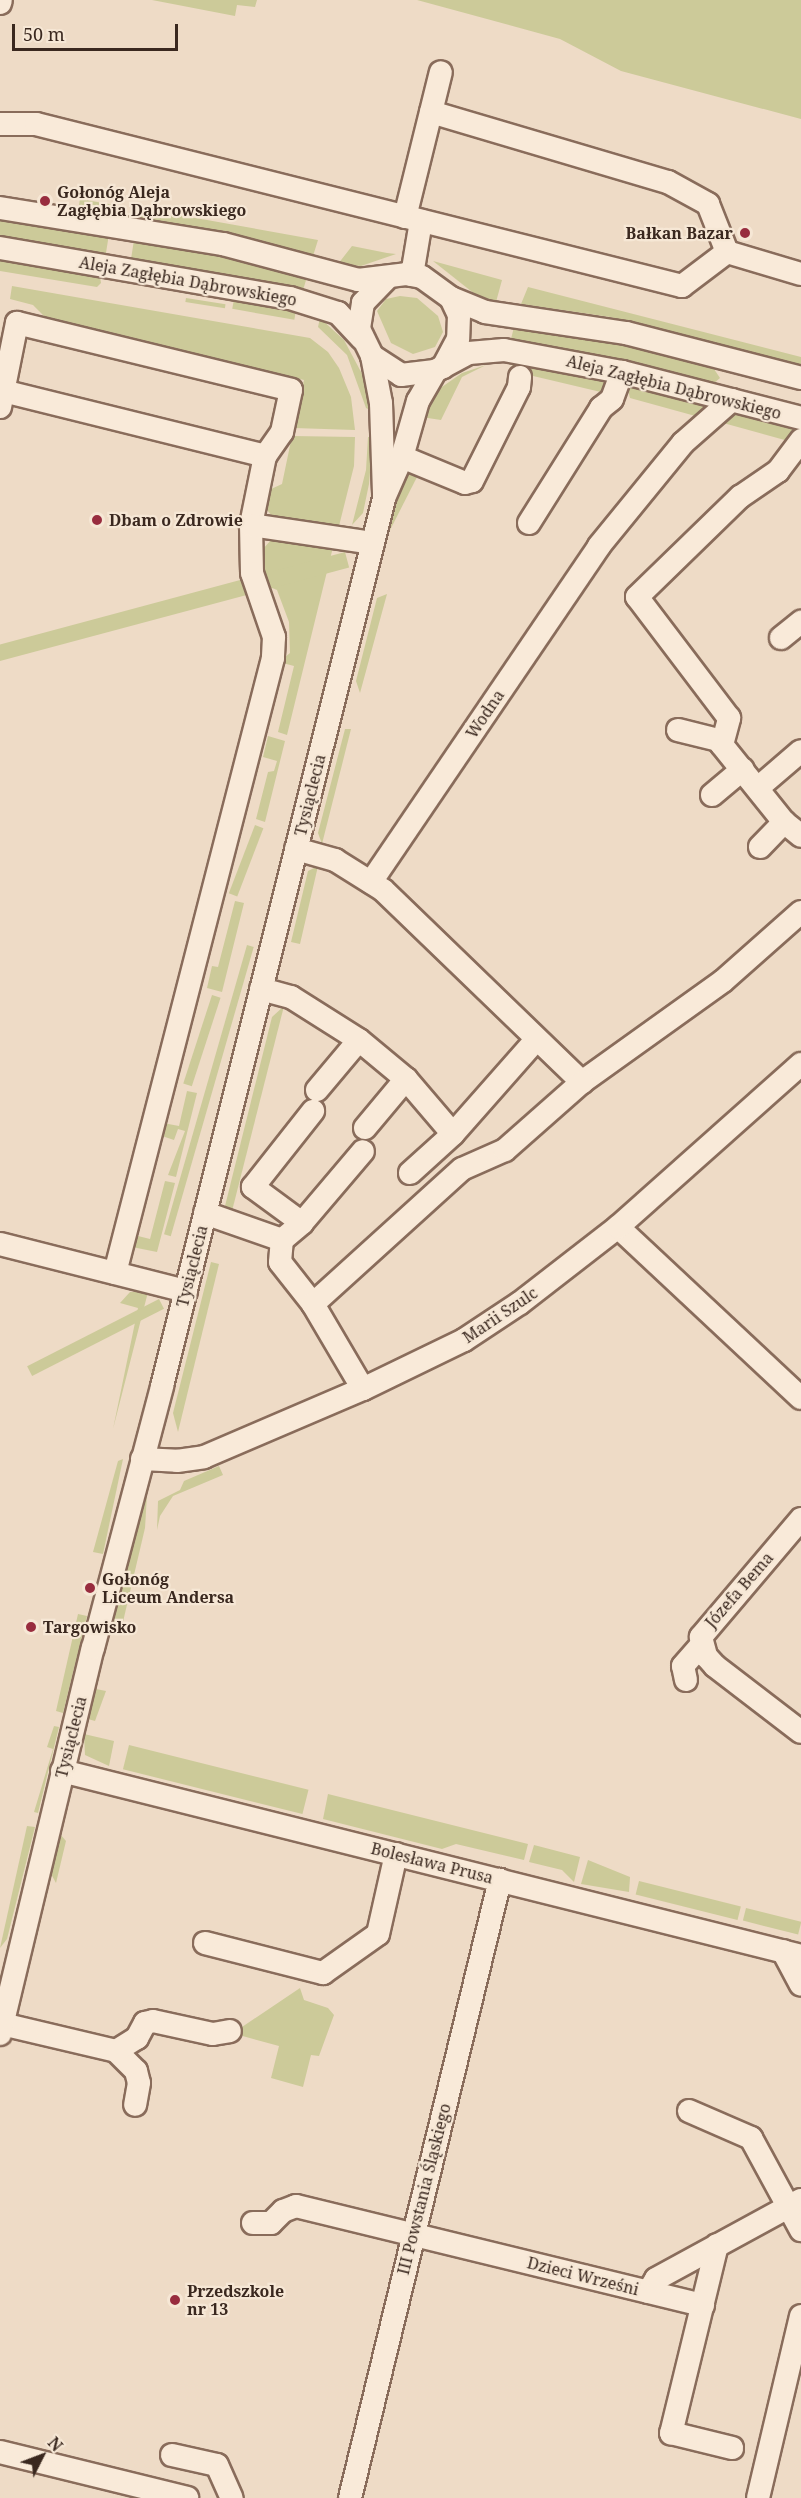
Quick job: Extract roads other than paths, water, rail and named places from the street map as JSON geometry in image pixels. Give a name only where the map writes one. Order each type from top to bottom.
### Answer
[{"type":"street","points":[[412,275],[413,219],[431,112],[441,72]]},
{"type":"street","points":[[431,112],[668,182],[708,204],[727,252]]},
{"type":"street","points":[[0,124],[36,124],[682,286],[727,252]]},
{"type":"street","points":[[0,208],[223,244],[358,280],[412,275],[431,281],[451,298],[485,312],[626,333],[801,378]]},
{"type":"street","name":"Aleja Zagłębia Dąbrowskiego","points":[[0,248],[290,298],[338,313],[368,348]]},
{"type":"street","points":[[727,252],[801,274]]},
{"type":"street","points":[[388,277],[363,303],[358,320],[368,348],[401,375],[439,369],[460,331],[459,315],[451,298]]},
{"type":"street","points":[[115,1273],[273,658],[274,638],[252,573],[251,525],[264,456],[282,432],[291,390],[17,323],[6,346],[2,399],[264,456]]},
{"type":"street","name":"Tysiąclecia","points":[[368,348],[381,403],[384,498]]},
{"type":"street","name":"Aleja Zagłębia Dąbrowskiego","points":[[439,369],[468,353],[504,350],[622,372],[801,418]]},
{"type":"street","name":"Tysiąclecia","points":[[2,2023],[7,1966],[62,1771],[186,1291],[384,498],[402,457],[415,409],[439,369]]},
{"type":"street","points":[[529,523],[601,408],[612,399],[622,372]]},
{"type":"street","points":[[402,457],[465,483],[472,481],[519,387],[520,377]]},
{"type":"street","name":"Wodna","points":[[371,882],[598,546],[683,443],[732,400]]},
{"type":"street","points":[[722,745],[729,718],[637,597],[740,497],[778,471],[801,440]]},
{"type":"street","points":[[251,525],[373,543]]},
{"type":"street","points":[[781,638],[801,622]]},
{"type":"street","points":[[678,730],[718,740],[792,829],[760,847]]},
{"type":"street","points":[[759,787],[801,751]]},
{"type":"street","points":[[712,795],[743,769]]},
{"type":"street","points":[[296,849],[335,860],[371,882],[582,1082]]},
{"type":"street","points":[[313,1304],[462,1169],[505,1150],[582,1082],[723,981],[801,912]]},
{"type":"street","points":[[261,989],[291,997],[327,1016],[359,1040],[406,1078],[453,1134]]},
{"type":"street","points":[[302,1223],[253,1187],[359,1040]]},
{"type":"street","points":[[410,1173],[453,1134],[536,1040]]},
{"type":"street","name":"Marii Szulc","points":[[142,1459],[197,1459],[363,1389],[434,1356],[493,1322],[618,1227],[801,1064]]},
{"type":"street","points":[[365,1128],[406,1078]]},
{"type":"street","points":[[363,1151],[302,1223],[282,1240],[280,1262],[313,1304],[363,1389]]},
{"type":"street","points":[[205,1213],[282,1240]]},
{"type":"street","points":[[618,1227],[801,1398]]},
{"type":"street","points":[[0,1244],[186,1291]]},
{"type":"street","name":"Józefa Bema","points":[[801,1519],[704,1630],[701,1645],[715,1666],[801,1732]]},
{"type":"street","points":[[686,1680],[683,1666],[701,1645]]},
{"type":"street","name":"Bolesława Prusa","points":[[62,1771],[792,1953]]},
{"type":"street","points":[[205,1943],[323,1973],[378,1934],[396,1854]]},
{"type":"street","name":"III Powstania Śląskiego","points":[[350,2498],[500,1880]]},
{"type":"street","points":[[792,1953],[801,1985]]},
{"type":"street","points":[[116,2051],[137,2038],[145,2023],[153,2021],[213,2034],[230,2031]]},
{"type":"street","points":[[2,2023],[116,2051],[133,2067],[139,2083],[135,2105]]},
{"type":"street","points":[[133,2067],[140,2055],[137,2038]]},
{"type":"street","points":[[689,2111],[751,2138],[795,2203],[801,2230]]},
{"type":"street","name":"Dzieci Wrześni","points":[[253,2223],[271,2223],[284,2211],[296,2206],[648,2292],[656,2279],[795,2203]]},
{"type":"street","points":[[717,2245],[671,2433],[732,2448]]},
{"type":"street","points":[[648,2292],[703,2306]]},
{"type":"street","points":[[758,2498],[801,2316]]},
{"type":"street","points":[[0,2452],[187,2498]]},
{"type":"street","points":[[172,2455],[217,2465],[232,2498]]},
{"type":"place","name":"Gołonóg Aleja Zagłębia Dąbrowskiego","points":[[45,201]]},
{"type":"place","name":"Bałkan Bazar","points":[[745,233]]},
{"type":"place","name":"Dbam o Zdrowie","points":[[97,520]]},
{"type":"place","name":"Gołonóg Liceum Andersa","points":[[90,1588]]},
{"type":"place","name":"Targowisko","points":[[31,1627]]},
{"type":"place","name":"Przedszkole nr 13","points":[[175,2300]]}]
